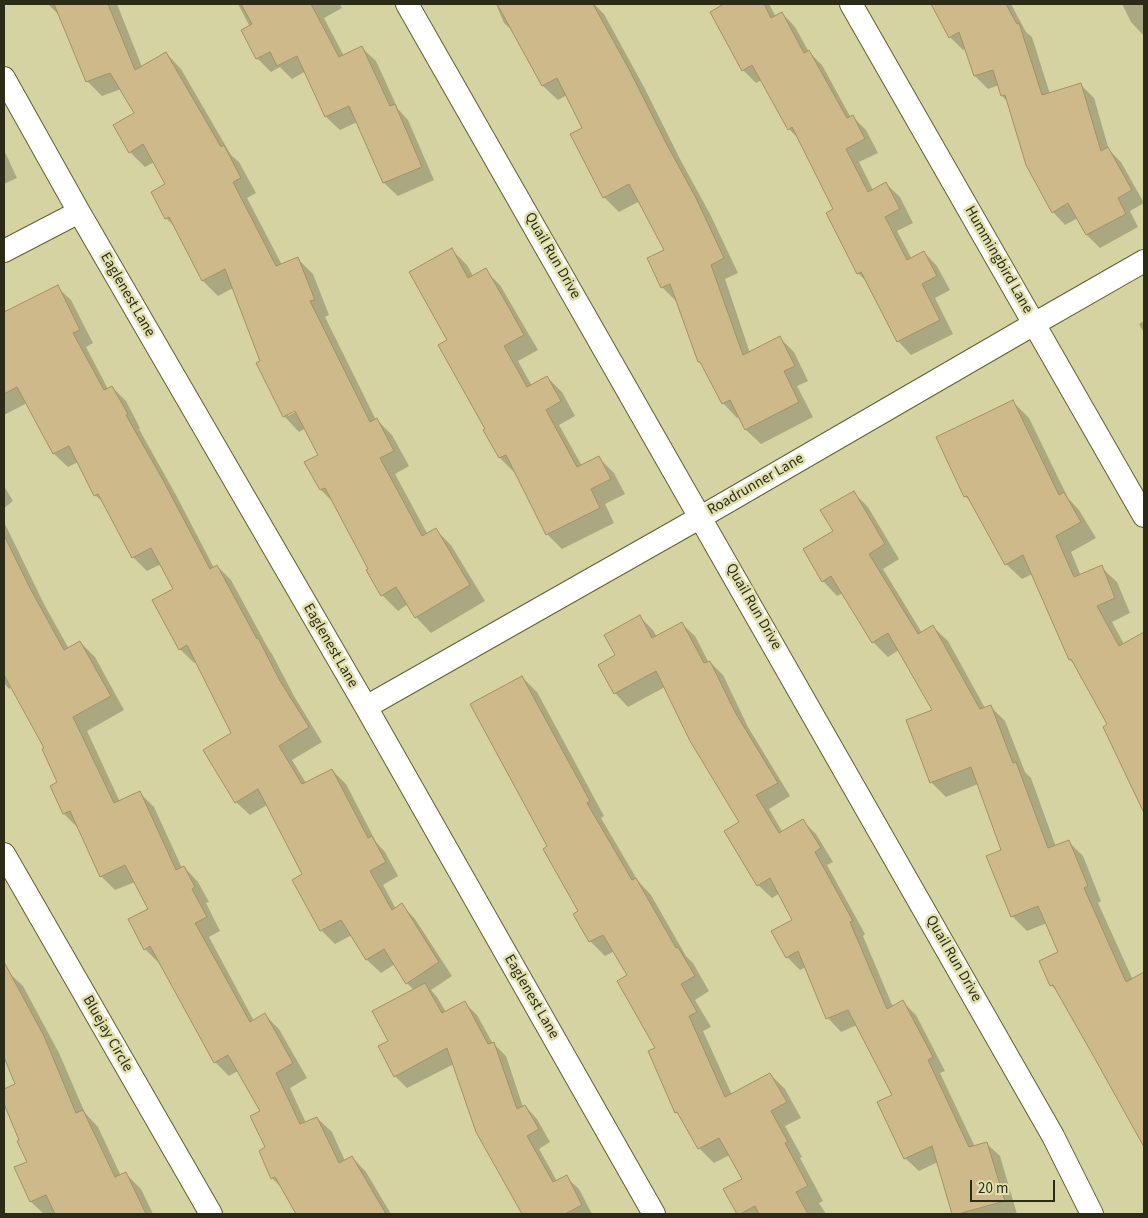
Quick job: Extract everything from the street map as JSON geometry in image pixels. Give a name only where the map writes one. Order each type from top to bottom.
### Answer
[{"type":"street","name":"Quail Run Drive","points":[[408,4],[1053,1136],[1092,1214]]},
{"type":"street","name":"Hummingbird Lane","points":[[851,4],[1144,516]]},
{"type":"street","name":"Eaglenest Lane","points":[[4,78],[78,212],[366,707],[654,1214]]},
{"type":"street","points":[[4,251],[78,212]]},
{"type":"street","name":"Roadrunner Lane","points":[[366,707],[701,517],[1144,261]]},
{"type":"street","name":"Bluejay Circle","points":[[4,854],[211,1214]]},
{"type":"building","points":[[54,4],[108,4],[135,70],[166,52],[221,147],[224,145],[241,178],[233,182],[276,266],[298,257],[315,300],[310,301],[370,422],[377,418],[394,451],[380,458],[422,536],[436,528],[470,585],[415,618],[396,587],[381,596],[325,488],[320,490],[304,462],[318,455],[295,411],[283,417],[256,363],[260,361],[225,269],[202,281],[169,217],[165,219],[151,192],[165,184],[143,144],[129,153],[113,125],[134,113],[110,73],[86,82]]},
{"type":"building","points":[[241,4],[311,4],[339,57],[362,46],[390,106],[395,104],[422,167],[383,183],[349,106],[325,117],[297,56],[277,66],[270,52],[256,59],[241,30],[252,24]]},
{"type":"building","points":[[497,4],[593,4],[696,198],[724,258],[711,265],[743,355],[780,336],[795,366],[784,371],[799,402],[745,430],[730,400],[722,404],[700,362],[698,362],[670,284],[661,288],[647,258],[664,250],[629,184],[603,198],[570,134],[582,128],[557,78],[542,86]]},
{"type":"building","points":[[724,4],[764,4],[771,18],[782,12],[804,53],[809,50],[847,118],[853,115],[865,139],[846,149],[868,192],[886,182],[900,209],[885,217],[907,260],[924,251],[937,276],[922,284],[940,320],[897,342],[861,272],[857,274],[826,213],[833,209],[792,127],[788,130],[752,65],[742,71],[710,12]]},
{"type":"building","points":[[931,4],[1006,4],[1017,24],[1019,23],[1042,95],[1081,83],[1101,151],[1108,147],[1132,190],[1118,198],[1126,214],[1086,235],[1068,203],[1052,213],[1026,165],[1005,95],[1001,96],[993,70],[974,76],[959,32],[949,38]]},
{"type":"building","points":[[452,248],[468,278],[486,268],[508,306],[524,335],[504,346],[527,387],[547,376],[561,401],[546,410],[577,467],[599,456],[611,479],[591,489],[600,508],[546,535],[506,455],[499,458],[438,345],[447,340],[409,272]]},
{"type":"building","points":[[58,285],[80,330],[73,333],[104,390],[112,386],[210,569],[217,565],[280,681],[309,727],[279,746],[302,784],[332,769],[368,838],[372,836],[386,862],[370,871],[392,910],[402,903],[439,962],[406,984],[384,949],[366,960],[341,920],[320,931],[292,880],[302,874],[258,789],[235,803],[203,750],[231,733],[187,645],[179,650],[152,600],[173,589],[151,548],[132,558],[98,494],[94,496],[69,446],[53,454],[17,387],[4,394],[4,312]]},
{"type":"building","points":[[1013,400],[1059,495],[1064,492],[1081,522],[1056,536],[1074,577],[1102,565],[1115,598],[1097,606],[1119,646],[1144,632],[1144,813],[1103,727],[1107,724],[1071,659],[1069,660],[1023,555],[1005,565],[967,496],[964,497],[936,437]]},
{"type":"building","points":[[854,491],[885,544],[869,554],[918,634],[933,625],[980,709],[991,705],[1013,763],[1016,762],[1048,848],[1069,840],[1088,886],[1084,888],[1126,982],[1144,972],[1144,1147],[1053,985],[1050,986],[1039,961],[1058,952],[1038,906],[1011,917],[986,856],[1001,850],[971,767],[930,783],[906,720],[932,710],[888,633],[872,643],[831,576],[822,582],[803,549],[833,531],[820,510]]},
{"type":"building","points":[[4,535],[64,650],[80,641],[111,696],[73,717],[114,803],[140,791],[176,870],[184,866],[195,887],[192,889],[207,917],[195,923],[250,1022],[265,1013],[293,1063],[276,1073],[300,1124],[317,1117],[339,1163],[352,1156],[386,1214],[296,1214],[275,1177],[271,1179],[259,1151],[265,1147],[250,1116],[260,1111],[228,1055],[214,1063],[150,946],[144,950],[128,919],[148,909],[125,865],[100,877],[70,811],[63,814],[50,786],[57,782],[42,749],[44,748],[4,675]]},
{"type":"building","points":[[640,615],[652,638],[682,622],[704,663],[710,661],[735,712],[778,783],[756,795],[779,833],[803,819],[821,848],[815,852],[853,921],[850,922],[887,1009],[903,1000],[933,1057],[928,1060],[969,1147],[987,1142],[1005,1201],[952,1214],[932,1146],[904,1159],[877,1102],[892,1095],[848,1010],[826,1019],[798,951],[786,958],[771,931],[792,920],[770,878],[757,886],[724,831],[739,822],[690,741],[656,671],[614,694],[598,665],[615,655],[604,635]]},
{"type":"building","points":[[522,676],[590,801],[587,803],[632,880],[636,878],[676,948],[678,947],[695,976],[681,984],[697,1012],[689,1016],[725,1097],[770,1073],[787,1102],[771,1111],[788,1142],[785,1143],[808,1186],[796,1192],[808,1214],[759,1214],[755,1206],[737,1214],[723,1189],[742,1179],[719,1138],[698,1149],[677,1112],[675,1113],[648,1051],[655,1048],[617,981],[627,975],[603,935],[589,942],[573,914],[578,911],[543,849],[547,846],[470,704]]},
{"type":"building","points":[[4,962],[44,1036],[76,1113],[83,1110],[115,1177],[126,1172],[146,1214],[55,1214],[46,1195],[30,1202],[14,1167],[27,1162],[17,1141],[19,1140],[4,1104],[4,1089],[15,1084],[4,1057]]},
{"type":"building","points":[[425,983],[442,1013],[465,1001],[488,1044],[494,1042],[517,1109],[525,1105],[539,1129],[527,1136],[553,1182],[567,1175],[582,1205],[565,1214],[522,1214],[476,1132],[447,1048],[394,1077],[378,1046],[388,1041],[372,1011]]}]
